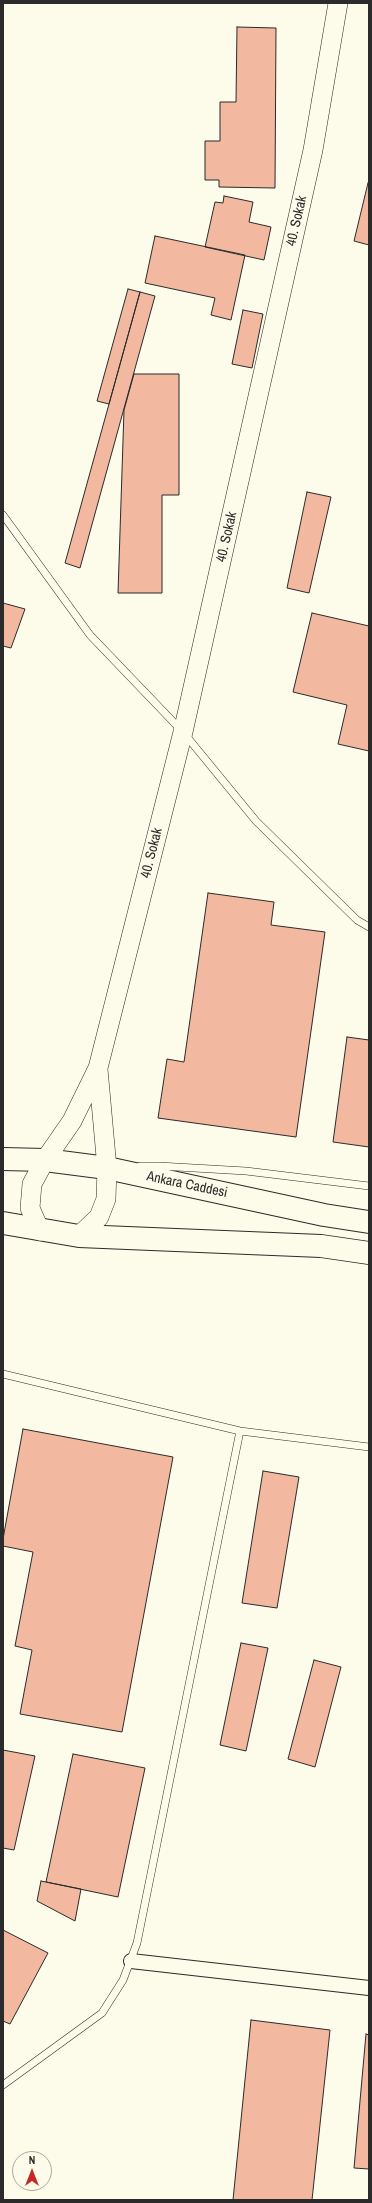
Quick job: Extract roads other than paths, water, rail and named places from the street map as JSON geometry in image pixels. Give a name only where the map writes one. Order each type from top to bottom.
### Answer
[{"type":"highway","name":"Ankara Caddesi","points":[[3,1159],[45,1160],[107,1168],[324,1215],[369,1222]]},
{"type":"highway","points":[[3,1223],[40,1231],[79,1236],[321,1246],[369,1253]]},
{"type":"street","name":"40. Sokak","points":[[98,1068],[183,732],[313,150],[338,3]]},
{"type":"street","points":[[40,1231],[30,1208],[32,1184],[45,1160],[72,1121],[98,1068]]},
{"type":"street","points":[[79,1236],[99,1217],[106,1199],[107,1168],[98,1068]]},
{"type":"street","points":[[131,1961],[369,1988]]},
{"type":"lane","points":[[3,515],[90,635],[183,732],[256,821],[357,920],[369,927]]},
{"type":"lane","points":[[107,1168],[159,1166],[246,1171],[369,1186]]},
{"type":"lane","points":[[3,1374],[240,1431],[369,1447]]},
{"type":"lane","points":[[3,2085],[102,2012],[123,1980],[131,1961],[137,1943],[240,1431]]}]
